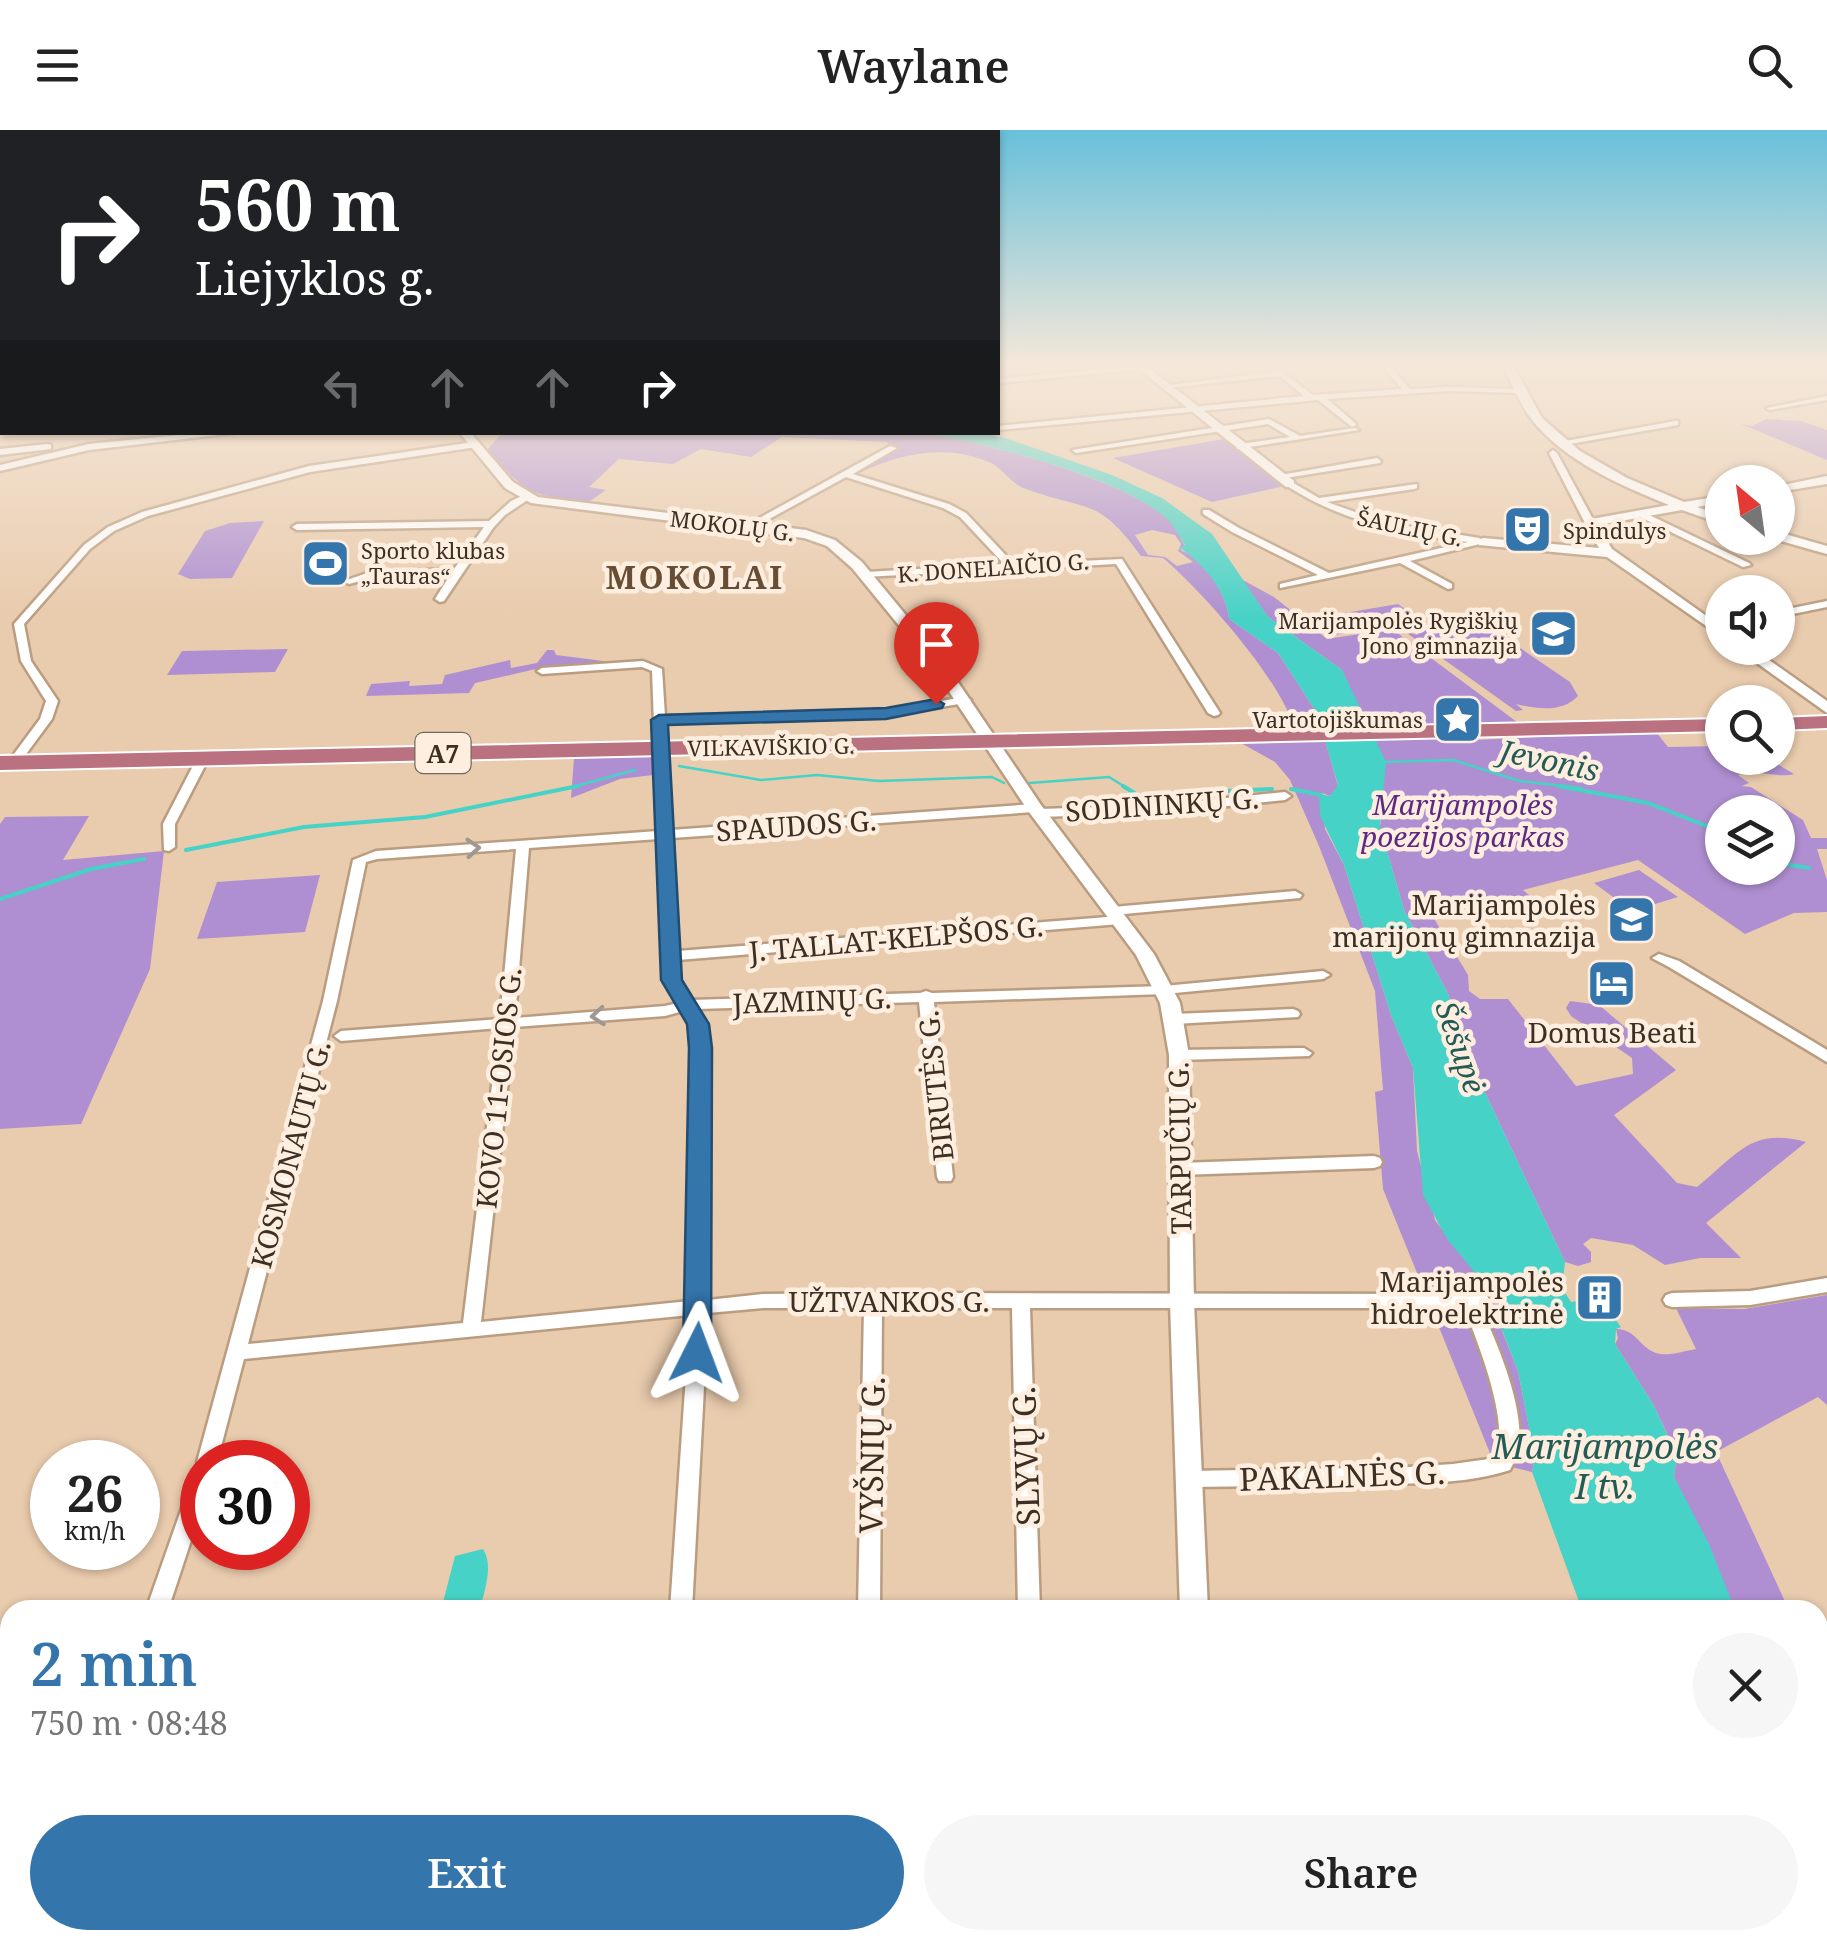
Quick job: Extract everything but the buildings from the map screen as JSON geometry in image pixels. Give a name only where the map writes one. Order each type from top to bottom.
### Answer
[{"type":"highway","points":[[1795,723],[1827,722]]},
{"type":"highway","name":"VILKAVIŠKIO G.","points":[[7,762],[1705,725]]},
{"type":"main road","points":[[478,450],[509,484],[527,497]]},
{"type":"main road","name":"ŠAULIŲ G.","points":[[1245,450],[1285,480]]},
{"type":"main road","points":[[1576,450],[1605,470],[1705,514]]},
{"type":"main road","points":[[1795,486],[1827,480]]},
{"type":"main road","name":"MOKOLŲ G.","points":[[527,497],[824,539],[866,575],[965,700],[992,742]]},
{"type":"main road","points":[[1705,502],[1590,523],[1610,553],[1705,619]]},
{"type":"main road","points":[[1795,541],[1827,550]]},
{"type":"main road","name":"ŠAULIŲ G.","points":[[1483,542],[1610,553]]},
{"type":"main road","points":[[1766,665],[1827,708]]},
{"type":"main road","name":"TARPUČIŲ G.","points":[[992,742],[1037,811],[1117,916],[1164,990],[1174,1019],[1179,1054],[1182,1302],[1194,1600]]},
{"type":"street","points":[[0,468],[78,450]]},
{"type":"street","points":[[7,762],[46,719],[52,701],[26,661],[18,624],[71,561],[102,535],[155,510],[276,476],[442,450]]},
{"type":"street","points":[[748,527],[890,450]]},
{"type":"street","points":[[1553,453],[1590,523]]},
{"type":"street","points":[[1285,480],[1377,461]]},
{"type":"street","points":[[846,474],[963,515],[1012,566]]},
{"type":"street","name":"ŠAULIŲ G.","points":[[1285,480],[1317,502],[1383,527],[1483,542]]},
{"type":"street","points":[[1317,502],[1414,486]]},
{"type":"street","points":[[440,599],[490,524],[510,504],[527,497]]},
{"type":"street","points":[[1206,512],[1230,530],[1298,558],[1328,577]]},
{"type":"street","points":[[1643,515],[1746,565]]},
{"type":"street","points":[[298,527],[490,524]]},
{"type":"street","points":[[1284,586],[1483,542]]},
{"type":"street","name":"K. DONELAIČIO G.","points":[[866,575],[1119,561],[1214,713]]},
{"type":"street","points":[[1402,561],[1448,586]]},
{"type":"street","points":[[349,581],[370,575],[456,572]]},
{"type":"street","points":[[1795,611],[1827,604]]},
{"type":"street","points":[[542,671],[654,666],[672,980],[698,1024],[700,1048],[699,1307],[682,1600]]},
{"type":"street","points":[[659,720],[886,714],[965,700]]},
{"type":"street","points":[[169,847],[169,824],[203,758]]},
{"type":"street","name":"SODININKŲ G.","points":[[1037,811],[1162,809],[1284,796]]},
{"type":"street","name":"SPAUDOS G.","points":[[368,857],[1037,811]]},
{"type":"street","name":"KOVO 11-OSIOS G.","points":[[471,1331],[522,844]]},
{"type":"street","name":"KOSMONAUTŲ G.","points":[[213,1440],[368,857]]},
{"type":"street","name":"J. TALLAT-KELPŠOS G.","points":[[671,956],[1295,896]]},
{"type":"street","points":[[1659,958],[1827,1056]]},
{"type":"street","name":"JAZMINŲ G.","points":[[341,1036],[665,1011],[688,1005],[1164,990],[1323,975]]},
{"type":"street","name":"BIRUTĖS G.","points":[[926,995],[945,1177]]},
{"type":"street","points":[[1174,1019],[1293,1014]]},
{"type":"street","points":[[1179,1054],[1304,1053]]},
{"type":"street","points":[[1180,1169],[1374,1162]]},
{"type":"street","points":[[1672,1300],[1750,1298],[1827,1285]]},
{"type":"street","name":"VYŠNIŲ G.","points":[[869,1600],[873,1300]]},
{"type":"street","name":"UŽTVANKOS G.","points":[[239,1352],[763,1301],[1476,1301]]},
{"type":"street","name":"PAKALNĖS G.","points":[[1189,1480],[1491,1470],[1503,1464],[1508,1456],[1508,1425],[1494,1357],[1476,1301]]},
{"type":"street","name":"SLYVŲ G.","points":[[1021,1302],[1029,1600]]},
{"type":"street","points":[[160,1600],[180,1543]]},
{"type":"green space","points":[[487,450],[699,450],[673,464],[619,459],[589,487],[606,490],[587,503],[540,494],[512,476]]},
{"type":"green space","points":[[707,450],[762,450],[751,457]]},
{"type":"green space","points":[[891,450],[1000,450],[1087,476],[1147,504],[1168,519],[1185,546],[1180,548],[1182,551],[1199,562],[1214,580],[1229,619],[1278,653],[1317,713],[1320,726],[1294,727],[1257,661],[1198,592],[1163,558],[1141,556],[1102,514],[1021,487],[989,462],[955,453],[904,457],[855,475],[850,473]],"holes":[[[1152,530],[1175,535],[1181,544],[1178,551],[1193,562],[1177,566],[1165,557],[1148,555],[1135,535]]]},
{"type":"green space","points":[[1160,450],[1241,450],[1289,485],[1212,502],[1113,458]]},
{"type":"green space","points":[[1803,450],[1827,450],[1827,460]]},
{"type":"green space","points":[[264,521],[232,578],[190,579],[178,574],[205,531],[230,523]]},
{"type":"green space","points":[[1241,579],[1274,597],[1327,639],[1392,629],[1517,722],[1366,726],[1342,670],[1268,617]]},
{"type":"green space","points":[[1398,604],[1420,620],[1333,635],[1315,618]]},
{"type":"green space","points":[[1444,621],[1492,629],[1570,682],[1578,696],[1557,707],[1516,704],[1523,710],[1516,711],[1404,631],[1417,635],[1427,624]]},
{"type":"green space","points":[[288,649],[275,672],[167,675],[182,651]]},
{"type":"green space","points":[[547,650],[554,650],[556,655],[611,662],[540,668],[475,683],[469,693],[366,696],[371,684],[442,684],[445,675],[510,660],[511,668],[537,663]]},
{"type":"green space","name":"Marijampolės poezijos parkas","points":[[1656,732],[1668,747],[1705,746],[1705,775],[1738,775],[1749,783],[1742,786],[1764,795],[1705,795],[1705,885],[1795,885],[1795,815],[1803,820],[1811,838],[1827,838],[1827,849],[1817,849],[1827,880],[1827,912],[1794,913],[1745,934],[1638,860],[1523,890],[1537,902],[1516,912],[1502,896],[1427,907],[1468,975],[1469,991],[1480,999],[1508,999],[1576,1086],[1633,1074],[1632,1058],[1571,1016],[1566,1008],[1570,1001],[1599,1005],[1676,1070],[1614,1115],[1677,1183],[1697,1187],[1735,1154],[1758,1141],[1787,1138],[1806,1142],[1706,1223],[1741,1258],[1700,1258],[1665,1265],[1633,1245],[1591,1238],[1583,1244],[1591,1252],[1591,1262],[1578,1266],[1565,1262],[1471,1063],[1448,994],[1404,910],[1380,827],[1384,800],[1372,738],[1474,740]]},
{"type":"green space","points":[[1325,740],[1338,786],[1330,796],[1322,793],[1325,829],[1344,865],[1391,1015],[1413,1068],[1417,1151],[1435,1220],[1500,1300],[1502,1313],[1497,1318],[1518,1371],[1535,1458],[1532,1472],[1494,1463],[1383,1189],[1375,1092],[1383,1090],[1375,991],[1319,846],[1290,780],[1275,762],[1239,742]]},
{"type":"green space","points":[[653,757],[653,775],[620,779],[571,798],[574,758]]},
{"type":"green space","points":[[89,816],[63,860],[164,851],[150,969],[81,1124],[0,1129],[0,824],[5,817]]},
{"type":"green space","points":[[1639,870],[1678,897],[1632,911],[1594,883]]},
{"type":"green space","points":[[320,875],[305,932],[197,939],[217,882]]},
{"type":"green space","points":[[1827,1295],[1827,1405],[1818,1397],[1716,1452],[1784,1600],[1730,1600],[1674,1477],[1677,1455],[1653,1404],[1615,1344],[1616,1329],[1628,1332],[1656,1353],[1696,1349],[1672,1300],[1680,1308],[1744,1309]]},
{"type":"water","points":[[1002,450],[1040,450],[1112,475],[1162,498],[1212,534],[1268,617],[1342,670],[1386,762],[1380,827],[1404,910],[1448,994],[1471,1063],[1565,1262],[1562,1288],[1571,1302],[1590,1299],[1602,1316],[1612,1315],[1621,1327],[1616,1329],[1615,1344],[1653,1404],[1677,1456],[1674,1477],[1709,1544],[1731,1600],[1578,1600],[1532,1472],[1535,1458],[1518,1371],[1497,1317],[1502,1313],[1500,1300],[1484,1275],[1477,1275],[1447,1239],[1423,1195],[1413,1068],[1391,1015],[1344,865],[1320,816],[1319,794],[1330,796],[1338,785],[1317,713],[1278,653],[1229,619],[1224,598],[1197,561],[1180,548],[1185,545],[1170,522],[1118,489]]},
{"type":"water","points":[[483,1549],[488,1571],[483,1600],[444,1600],[455,1556]]},
{"type":"waterway","name":"Jevonis","points":[[1384,762],[1453,760],[1520,781],[1581,788]]},
{"type":"waterway","points":[[679,766],[761,780],[817,775],[879,781],[992,777],[1004,783]]},
{"type":"waterway","points":[[572,787],[635,770]]},
{"type":"waterway","points":[[1030,783],[1109,777],[1127,788]]},
{"type":"waterway","points":[[572,787],[578,786]]},
{"type":"waterway","points":[[1123,786],[1144,799],[1159,802],[1207,792],[1272,789]]},
{"type":"waterway","name":"Jevonis","points":[[1559,786],[1648,803],[1705,825]]},
{"type":"waterway","points":[[186,850],[304,827],[425,817],[572,787]]},
{"type":"waterway","points":[[1291,789],[1321,795]]},
{"type":"waterway","points":[[0,899],[91,869],[144,859]]},
{"type":"waterway","name":"Jevonis","points":[[1795,866],[1809,868]]},
{"type":"place","name":"Spindulys","points":[[1528,530]]},
{"type":"place","name":"Sporto klubas „Tauras“","points":[[326,563]]},
{"type":"place","name":"Marijampolės Rygiškių Jono gimnazija","points":[[1553,633]]},
{"type":"place","name":"Vartotojiškumas","points":[[1458,719]]},
{"type":"place","name":"Marijampolės marijonų gimnazija","points":[[1631,920]]},
{"type":"place","name":"Domus Beati","points":[[1612,984]]},
{"type":"place","name":"Marijampolės hidroelektrinė","points":[[1599,1297]]},
{"type":"district","name":"MOKOLAI","points":[[695,576]]},
{"type":"route","points":[[697,1353],[700,1048],[698,1024],[672,980],[659,720],[886,714],[936,704]]},
{"type":"water label","name":"Šešupė","points":[[1461,1047]]},
{"type":"water label","name":"Marijampolės I tv.","points":[[1605,1465]]}]
